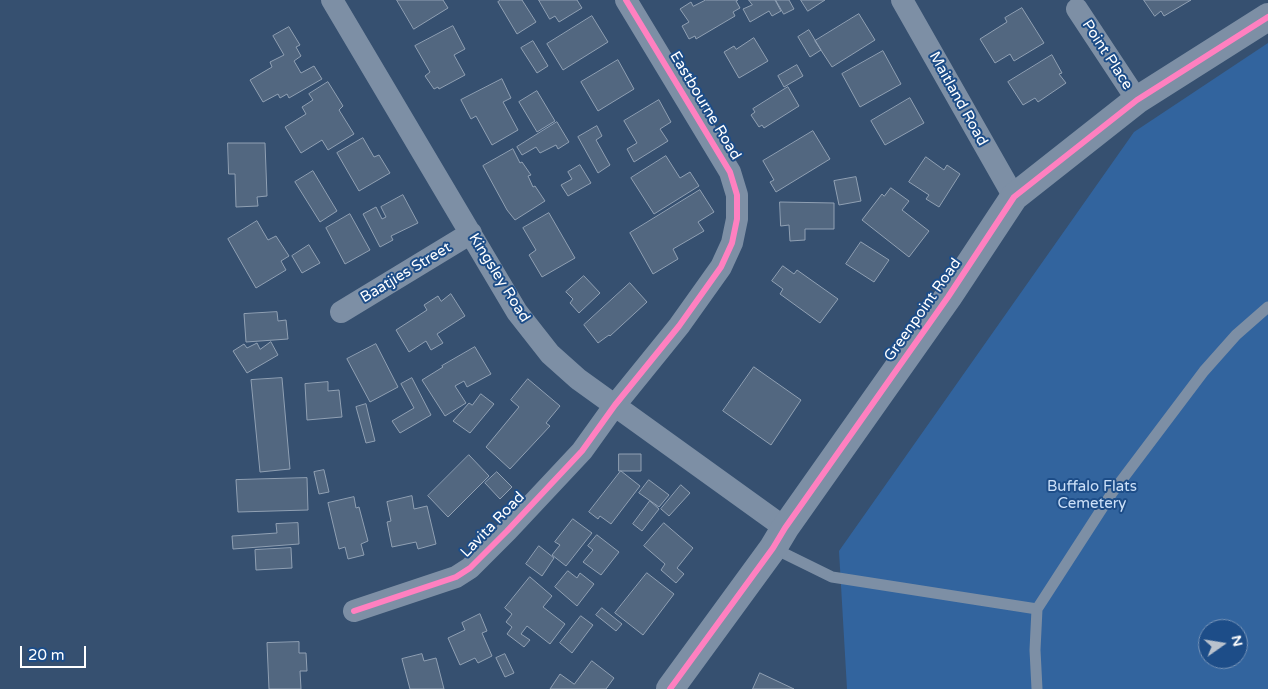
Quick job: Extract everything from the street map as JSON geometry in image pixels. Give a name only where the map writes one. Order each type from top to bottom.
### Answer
[{"type":"street","name":"Kingsley Road","points":[[332,0],[517,312],[550,354],[578,379],[616,405],[779,538]]},
{"type":"street","name":"Eastbourne Road","points":[[616,405],[679,326],[721,267],[732,243],[737,219],[737,195],[730,172],[626,0]]},
{"type":"street","name":"Maitland Road","points":[[902,0],[1014,197]]},
{"type":"street","name":"Point Place","points":[[1077,9],[1137,100]]},
{"type":"street","name":"Greenpoint Road","points":[[670,689],[779,538],[948,297],[1014,197],[1137,100],[1268,18]]},
{"type":"street","name":"Baatjies Street","points":[[341,312],[471,234]]},
{"type":"street","name":"Lavita Road","points":[[354,611],[456,577],[470,568],[582,451],[616,405]]},
{"type":"lane","points":[[1037,689],[1035,650],[1037,609],[1112,493],[1204,371],[1236,335],[1268,308]]},
{"type":"lane","points":[[779,538],[832,577],[1037,609]]},
{"type":"green space","name":"Buffalo Flats Cemetery","points":[[1268,43],[1268,689],[847,689],[839,551],[1134,132]]},
{"type":"building","points":[[397,0],[443,0],[448,8],[414,29]]},
{"type":"building","points":[[501,0],[522,0],[536,22],[517,34],[498,2]]},
{"type":"building","points":[[539,0],[577,0],[582,8],[559,22],[555,16],[550,19]]},
{"type":"building","points":[[706,0],[738,0],[736,1],[740,8],[733,12],[735,16],[696,39],[695,36],[689,39],[682,26],[689,22],[680,9],[691,2],[693,6]]},
{"type":"building","points":[[749,0],[775,0],[781,11],[772,16],[769,11],[750,22],[743,9],[752,5]]},
{"type":"building","points":[[776,0],[789,0],[794,9],[784,14]]},
{"type":"building","points":[[801,0],[825,0],[808,11]]},
{"type":"building","points":[[1144,0],[1191,0],[1164,16],[1161,11],[1155,16]]},
{"type":"building","points":[[1022,8],[1044,43],[1014,61],[1010,54],[995,63],[980,39],[1007,22],[1005,18]]},
{"type":"building","points":[[859,14],[875,40],[832,67],[815,41]]},
{"type":"building","points":[[592,16],[608,42],[563,70],[547,44]]},
{"type":"building","points":[[453,26],[465,49],[454,55],[465,75],[439,89],[438,87],[434,89],[425,76],[430,72],[415,46]]},
{"type":"building","points":[[289,27],[300,45],[296,47],[301,56],[294,61],[301,73],[314,66],[322,79],[289,98],[287,94],[280,98],[278,94],[263,102],[250,80],[272,67],[270,62],[284,55],[273,36]]},
{"type":"building","points":[[809,30],[821,50],[810,57],[798,37]]},
{"type":"building","points":[[754,38],[768,61],[739,78],[724,52],[734,46],[736,49]]},
{"type":"building","points":[[533,41],[548,66],[537,73],[521,48]]},
{"type":"building","points":[[883,51],[901,84],[860,107],[842,74]]},
{"type":"building","points":[[1052,55],[1062,73],[1059,74],[1066,83],[1038,102],[1035,98],[1023,105],[1008,82]]},
{"type":"building","points":[[618,60],[634,89],[598,111],[581,82]]},
{"type":"building","points":[[797,65],[803,76],[784,87],[778,76]]},
{"type":"building","points":[[502,79],[511,98],[503,102],[518,130],[492,145],[476,116],[471,119],[461,100]]},
{"type":"building","points":[[328,82],[343,106],[339,110],[354,134],[328,150],[322,140],[301,153],[285,127],[306,114],[302,107],[313,100],[309,94]]},
{"type":"building","points":[[788,87],[799,106],[764,128],[762,125],[759,127],[751,115],[755,112],[753,109]]},
{"type":"building","points":[[537,91],[555,121],[537,132],[519,102]]},
{"type":"building","points":[[910,98],[924,123],[885,145],[871,121]]},
{"type":"building","points":[[659,100],[671,122],[660,129],[668,141],[634,162],[627,149],[637,143],[624,121]]},
{"type":"building","points":[[557,122],[569,142],[558,149],[556,145],[540,153],[536,147],[522,155],[517,147]]},
{"type":"building","points":[[597,126],[602,136],[596,140],[610,165],[598,173],[578,137]]},
{"type":"building","points":[[813,131],[830,159],[776,192],[770,182],[774,180],[763,161]]},
{"type":"building","points":[[363,138],[374,157],[379,155],[390,173],[359,191],[337,153]]},
{"type":"building","points":[[228,143],[265,143],[267,196],[257,197],[258,206],[236,207],[235,174],[229,174]]},
{"type":"building","points":[[513,149],[520,163],[522,162],[531,175],[528,176],[533,187],[535,186],[545,201],[515,220],[507,210],[483,166]]},
{"type":"building","points":[[666,156],[680,178],[690,172],[699,186],[654,214],[631,178]]},
{"type":"building","points":[[926,157],[944,170],[947,165],[960,174],[939,207],[926,199],[929,195],[909,182]]},
{"type":"building","points":[[580,165],[591,183],[568,196],[561,185],[572,179],[568,172]]},
{"type":"building","points":[[313,171],[337,211],[320,222],[295,182]]},
{"type":"building","points":[[856,177],[861,201],[839,205],[834,181]]},
{"type":"building","points":[[891,188],[909,201],[902,210],[929,231],[909,257],[862,220],[882,194],[884,196]]},
{"type":"building","points":[[700,190],[714,212],[698,222],[704,231],[673,249],[678,259],[653,274],[630,233]]},
{"type":"building","points":[[403,195],[418,223],[391,236],[393,240],[380,247],[363,214],[376,207],[382,219],[386,217],[381,207]]},
{"type":"building","points":[[780,202],[834,203],[834,229],[805,229],[805,240],[790,241],[789,225],[781,226]]},
{"type":"building","points":[[549,213],[575,258],[542,277],[529,255],[536,250],[523,228]]},
{"type":"building","points":[[350,214],[370,250],[345,264],[326,228]]},
{"type":"building","points":[[257,221],[268,240],[276,236],[289,256],[281,261],[286,270],[256,288],[228,239]]},
{"type":"building","points":[[861,242],[889,260],[874,282],[846,264]]},
{"type":"building","points":[[309,245],[320,263],[302,273],[292,256]]},
{"type":"building","points":[[783,266],[794,274],[797,270],[838,299],[820,323],[780,294],[783,289],[772,281]]},
{"type":"building","points":[[584,276],[600,293],[579,313],[570,303],[573,299],[566,292]]},
{"type":"building","points":[[630,283],[647,302],[610,336],[598,343],[584,325]]},
{"type":"building","points":[[451,294],[465,316],[437,334],[443,343],[431,350],[426,341],[409,352],[396,330],[427,310],[424,305],[438,296],[441,301]]},
{"type":"building","points":[[277,312],[278,321],[286,320],[288,339],[246,342],[244,314]]},
{"type":"building","points":[[271,342],[278,355],[247,373],[233,351],[244,344],[247,348],[257,343],[260,349]]},
{"type":"building","points":[[376,344],[398,387],[370,402],[347,359]]},
{"type":"building","points":[[475,347],[491,374],[467,387],[464,381],[455,386],[466,403],[445,416],[422,380]]},
{"type":"building","points":[[754,367],[801,400],[771,445],[723,411]]},
{"type":"building","points":[[282,378],[290,469],[260,472],[251,380]]},
{"type":"building","points":[[412,378],[431,415],[400,433],[392,421],[414,408],[401,384]]},
{"type":"building","points":[[528,379],[560,406],[546,423],[550,426],[510,469],[486,447],[519,407],[511,400]]},
{"type":"building","points":[[328,382],[328,391],[339,390],[342,417],[307,420],[305,384]]},
{"type":"building","points":[[481,394],[494,404],[470,433],[453,421],[469,403],[472,405]]},
{"type":"building","points":[[366,404],[375,441],[366,443],[356,407]]},
{"type":"building","points":[[619,454],[641,454],[641,471],[619,471]]},
{"type":"building","points":[[469,455],[489,476],[448,517],[428,496]]},
{"type":"building","points":[[324,470],[329,492],[319,494],[314,472]]},
{"type":"building","points":[[621,471],[640,486],[611,524],[600,516],[598,519],[589,512]]},
{"type":"building","points":[[497,472],[512,487],[500,499],[485,483]]},
{"type":"building","points":[[307,478],[308,510],[238,512],[236,480]]},
{"type":"building","points":[[649,480],[669,495],[659,507],[639,493]]},
{"type":"building","points":[[681,485],[690,493],[669,516],[661,509]]},
{"type":"building","points":[[412,496],[414,509],[427,506],[436,544],[418,549],[416,542],[392,547],[387,522],[391,521],[387,502]]},
{"type":"building","points":[[354,497],[356,508],[359,507],[368,541],[361,544],[364,555],[348,559],[345,547],[339,549],[328,503]]},
{"type":"building","points":[[650,501],[659,509],[642,531],[633,524]]},
{"type":"building","points":[[573,519],[592,533],[566,566],[552,555],[560,545],[555,542]]},
{"type":"building","points":[[298,523],[299,544],[233,549],[232,536],[277,533],[276,524]]},
{"type":"building","points":[[664,523],[693,548],[677,568],[684,574],[676,583],[661,570],[665,564],[644,546]]},
{"type":"building","points":[[597,535],[619,552],[601,575],[583,562],[593,550],[588,546]]},
{"type":"building","points":[[539,546],[554,558],[542,576],[526,564]]},
{"type":"building","points":[[291,548],[292,568],[256,570],[255,550]]},
{"type":"building","points":[[568,571],[577,578],[580,573],[594,584],[577,606],[555,587]]},
{"type":"building","points":[[647,573],[674,594],[643,635],[615,613]]},
{"type":"building","points":[[530,577],[552,596],[543,607],[565,624],[550,644],[527,626],[521,634],[530,640],[524,647],[507,634],[512,627],[506,622],[512,614],[505,608]]},
{"type":"building","points":[[602,608],[622,624],[616,631],[596,615]]},
{"type":"building","points":[[480,614],[487,631],[482,633],[492,656],[478,663],[475,658],[460,665],[448,638],[465,630],[462,623]]},
{"type":"building","points":[[581,616],[593,625],[572,653],[560,643]]},
{"type":"building","points":[[299,642],[299,653],[306,653],[307,671],[300,671],[301,689],[269,689],[267,643]]},
{"type":"building","points":[[422,654],[424,661],[436,658],[444,689],[410,689],[402,659]]},
{"type":"building","points":[[505,654],[514,673],[505,677],[496,658]]},
{"type":"building","points":[[592,661],[614,678],[606,689],[550,689],[560,674],[574,684]]},
{"type":"building","points":[[760,673],[794,689],[753,689]]},
{"type":"cycle path","points":[[354,611],[456,577],[470,568],[582,451],[615,405],[679,326],[721,267],[732,243],[737,219],[737,195],[730,172],[626,0]]},
{"type":"cycle path","points":[[670,689],[773,548],[785,528],[948,297],[1014,197],[1137,100],[1268,17]]}]
